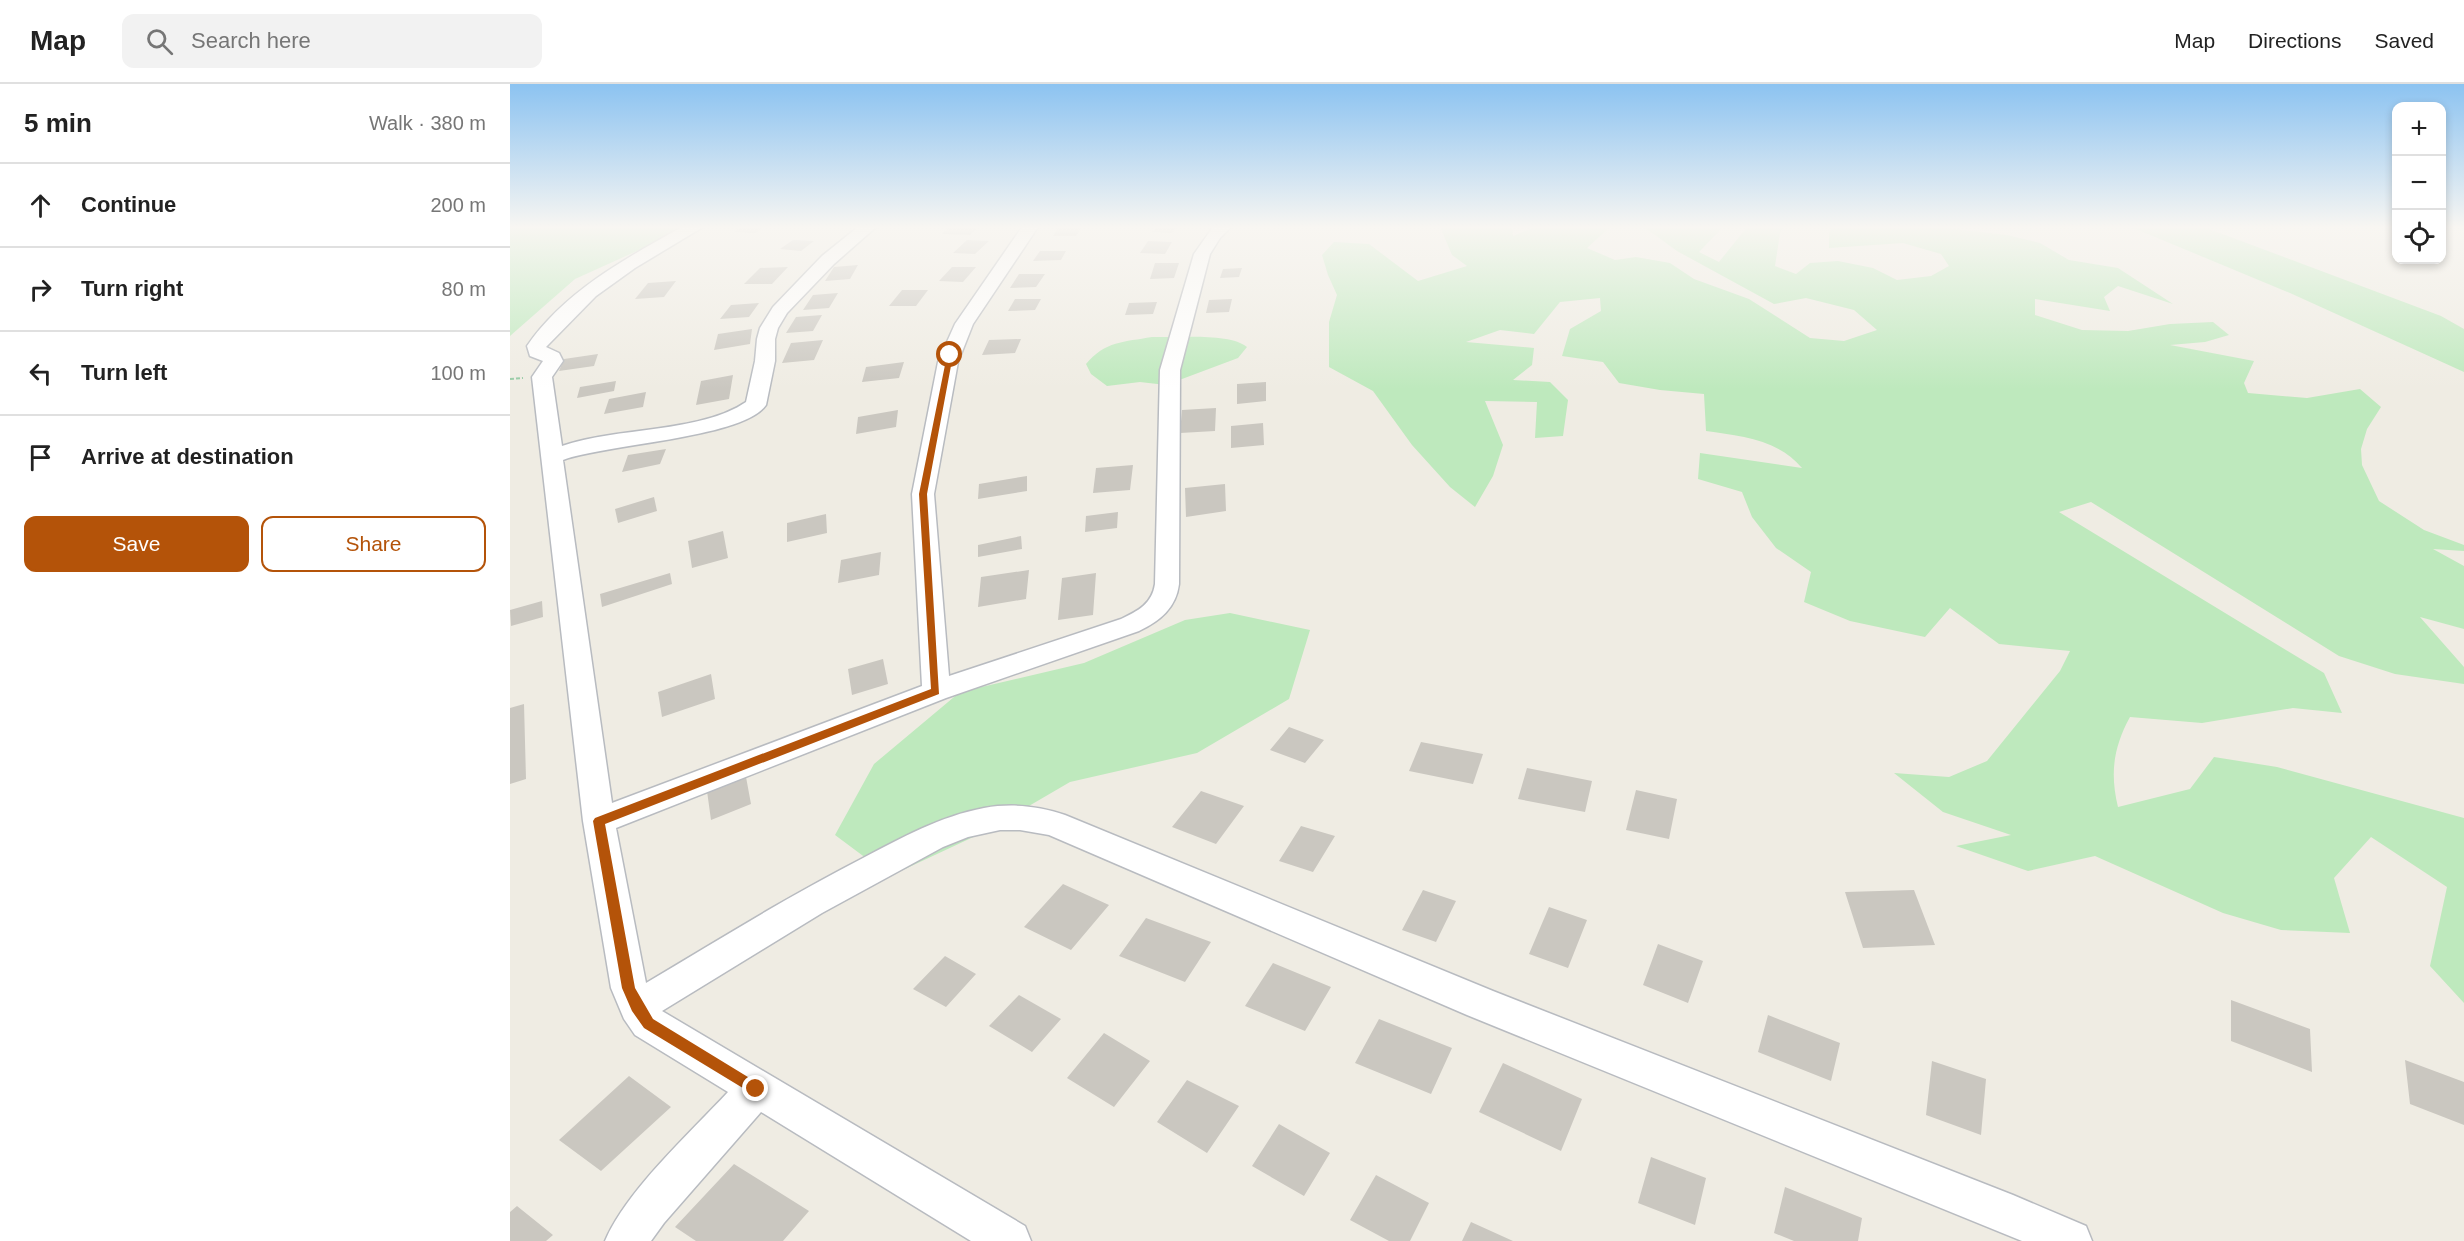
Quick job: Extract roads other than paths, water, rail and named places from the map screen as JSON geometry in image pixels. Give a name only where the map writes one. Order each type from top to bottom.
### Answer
[{"type":"street","points":[[604,281],[564,316],[536,346],[537,352],[552,357],[553,361],[542,377],[599,821],[629,988],[637,1007],[648,1023],[1010,1241]]},
{"type":"street","points":[[553,456],[579,446],[606,440],[714,424],[749,413],[756,405],[769,328],[779,311],[806,281]]},
{"type":"street","points":[[936,691],[923,494],[948,362],[964,324],[993,281]]},
{"type":"street","points":[[599,821],[936,691],[1130,624],[1151,613],[1163,601],[1167,584],[1170,370],[1195,281]]},
{"type":"street","points":[[637,1007],[835,888],[896,855],[974,823],[998,818],[1022,817],[1054,824],[1480,1003],[2013,1215],[2071,1241]]},
{"type":"street","points":[[626,1241],[649,1208],[756,1089]]}]
